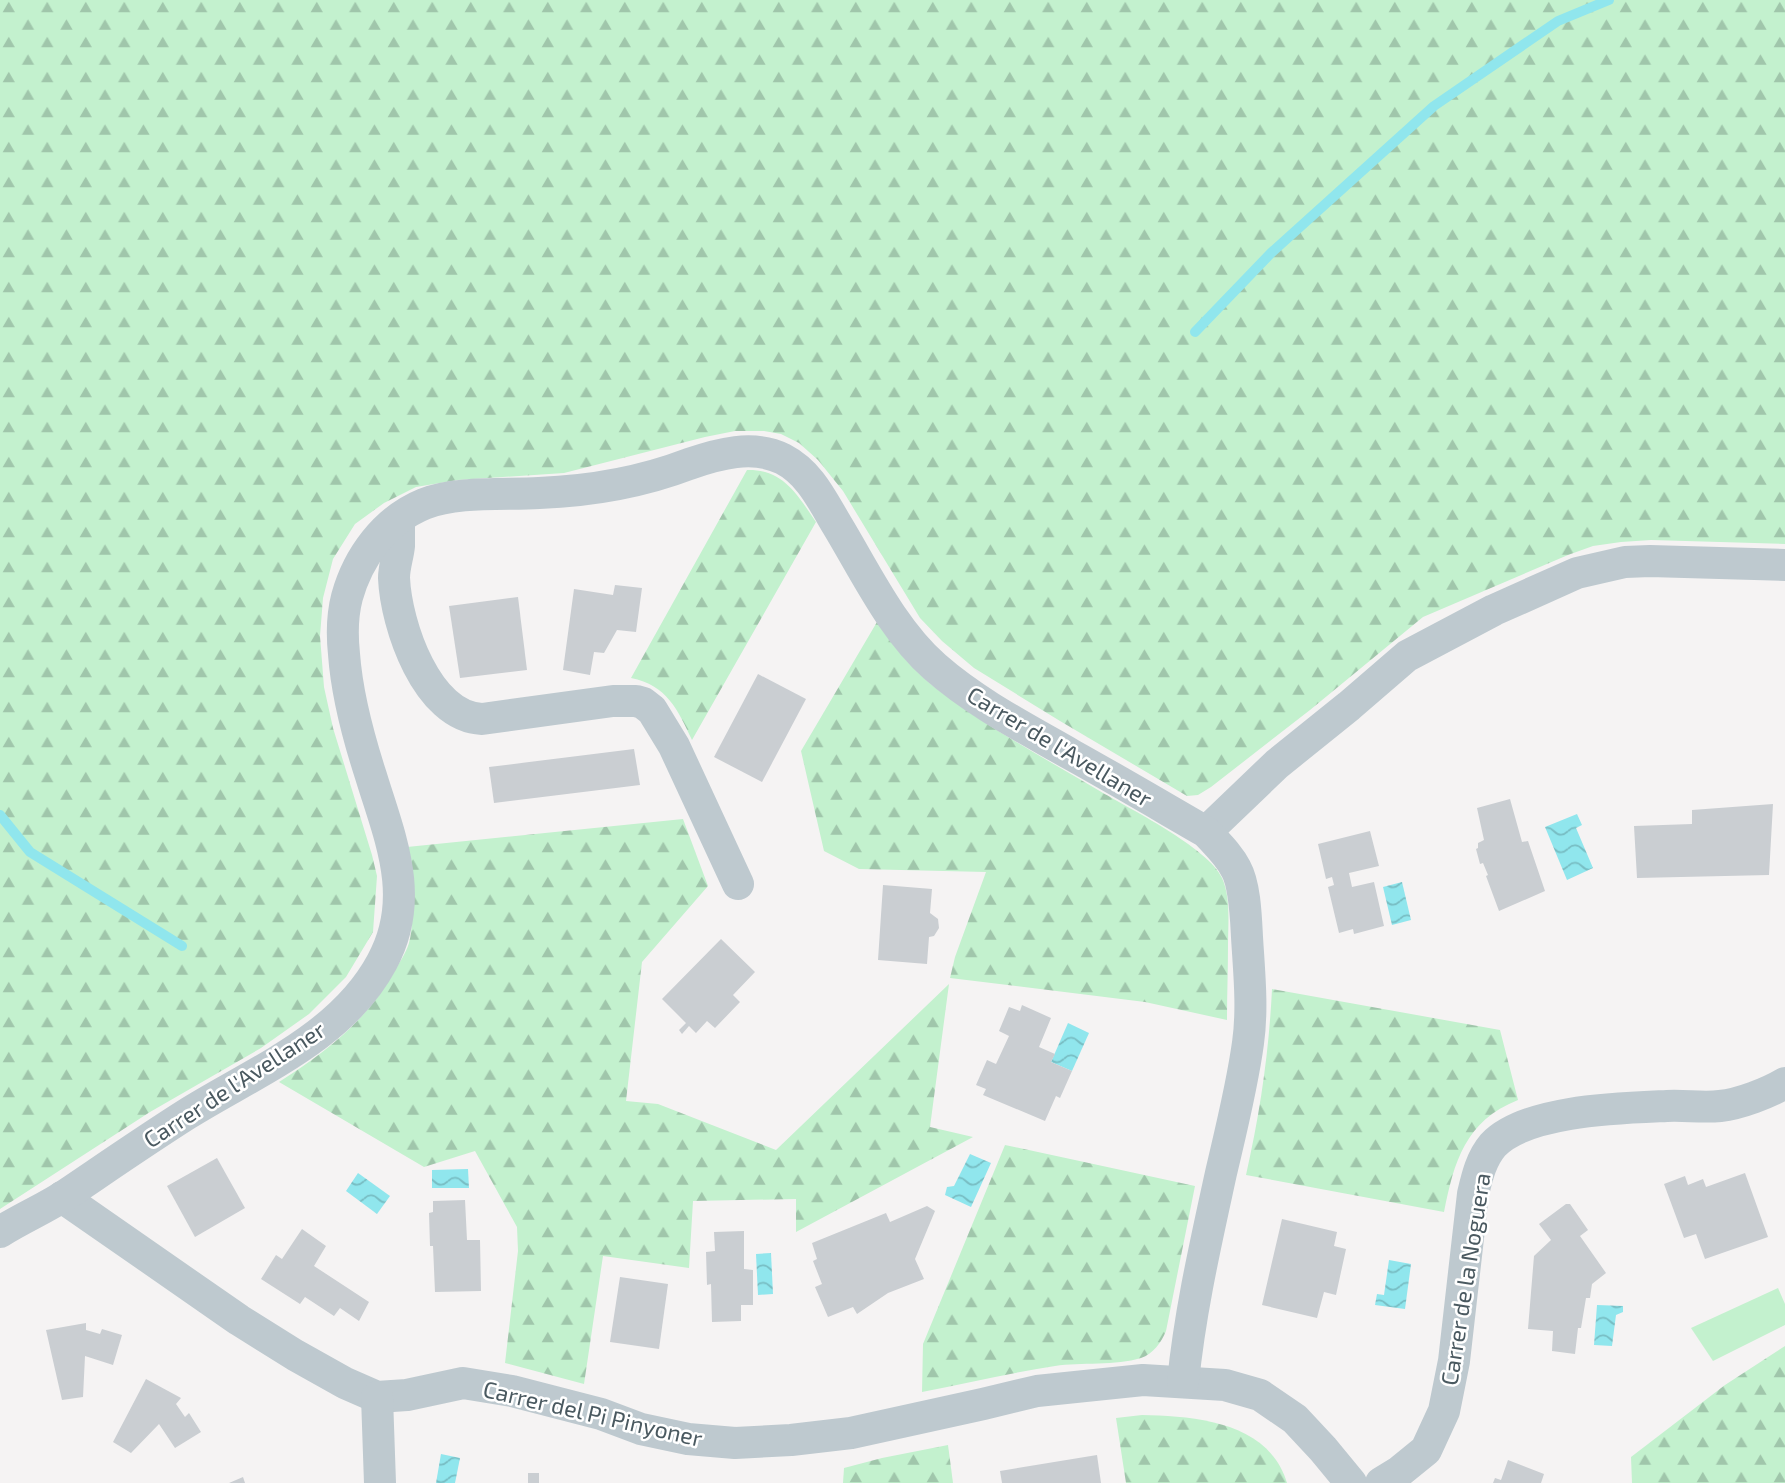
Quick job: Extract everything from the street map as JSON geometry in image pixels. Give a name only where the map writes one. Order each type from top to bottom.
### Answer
[{"type":"street","name":"Carrer de l'Avellaner","points":[[0,1232],[62,1197],[193,1110],[274,1064],[314,1036],[346,1010],[366,987],[382,962],[394,935],[398,913],[397,871],[385,817],[371,779],[347,690],[342,629],[346,598],[367,550],[382,532],[425,503],[450,497],[601,488],[721,454],[744,451],[781,458],[800,471],[817,488],[903,633],[933,666],[983,704],[1206,832],[1238,871],[1245,903],[1250,998],[1248,1041],[1187,1341],[1183,1382]]},
{"type":"street","points":[[399,519],[399,544],[394,577],[401,618],[417,663],[439,697],[450,707],[471,718],[482,719],[626,700],[643,703],[652,710],[674,746],[738,884]]},
{"type":"street","points":[[1206,832],[1277,764],[1407,656],[1494,610],[1577,573],[1625,562],[1785,565]]},
{"type":"street","name":"Carrer de la Noguera","points":[[1381,1483],[1426,1450],[1444,1411],[1454,1361],[1473,1194],[1479,1169],[1492,1146],[1508,1133],[1526,1125],[1562,1116],[1668,1106],[1722,1106],[1769,1093],[1785,1083]]},
{"type":"street","points":[[62,1197],[239,1320],[315,1366],[377,1397],[380,1483]]},
{"type":"street","name":"Carrer del Pi Pinyoner","points":[[377,1397],[407,1395],[463,1383],[513,1391],[601,1413],[641,1429],[688,1439],[735,1443],[851,1433],[1037,1391],[1143,1380],[1225,1385],[1260,1395],[1295,1419],[1351,1483]]},
{"type":"green space","points":[[0,0],[1785,0],[1785,544],[1651,540],[1593,546],[1568,555],[1423,617],[1211,787],[1198,795],[1187,796],[974,668],[942,641],[920,618],[843,491],[818,460],[799,443],[781,434],[735,431],[564,473],[458,480],[416,487],[384,503],[355,524],[333,559],[323,598],[320,636],[324,687],[333,728],[377,876],[373,932],[346,977],[309,1014],[261,1048],[150,1112],[0,1209]]},
{"type":"green space","points":[[747,470],[771,474],[780,479],[796,494],[816,522],[692,740],[670,700],[654,686],[631,678]]},
{"type":"green space","points":[[877,622],[914,669],[960,706],[1166,830],[1214,866],[1222,878],[1228,903],[1227,1020],[1145,1002],[950,978],[986,872],[859,869],[824,851],[801,751]]},
{"type":"green space","points":[[683,819],[708,886],[642,962],[626,1101],[658,1104],[776,1150],[949,984],[930,1127],[973,1137],[796,1232],[796,1199],[693,1201],[689,1268],[603,1256],[584,1384],[505,1363],[518,1251],[517,1227],[475,1151],[424,1167],[279,1082],[329,1047],[358,1020],[383,990],[404,954],[409,943],[412,921],[407,847]]},
{"type":"green space","points":[[1272,989],[1500,1030],[1518,1100],[1485,1119],[1474,1131],[1452,1176],[1444,1212],[1246,1175],[1263,1082]]},
{"type":"green space","points":[[1005,1145],[1195,1186],[1166,1331],[1153,1351],[1131,1360],[1055,1366],[922,1392],[923,1344]]},
{"type":"green space","points":[[1778,1288],[1785,1304],[1785,1325],[1713,1361],[1691,1328]]},
{"type":"green space","points":[[1785,1346],[1785,1483],[1632,1483],[1631,1457],[1725,1385]]},
{"type":"green space","points":[[1142,1415],[1207,1421],[1247,1435],[1264,1447],[1278,1463],[1287,1483],[1126,1483],[1116,1418]]},
{"type":"green space","points":[[948,1445],[953,1483],[843,1483],[844,1468]]},
{"type":"water","points":[[1577,814],[1582,825],[1576,828],[1593,868],[1567,880],[1545,827]]},
{"type":"water","points":[[1402,882],[1411,920],[1392,925],[1383,887]]},
{"type":"water","points":[[1068,1023],[1089,1033],[1072,1071],[1051,1062]]},
{"type":"water","points":[[970,1154],[991,1163],[971,1207],[945,1195],[947,1187],[954,1186]]},
{"type":"water","points":[[468,1169],[469,1188],[432,1188],[432,1170]]},
{"type":"water","points":[[358,1173],[390,1196],[377,1214],[346,1191]]},
{"type":"water","points":[[771,1253],[773,1294],[758,1295],[756,1254]]},
{"type":"water","points":[[1389,1260],[1411,1264],[1405,1309],[1375,1305],[1377,1294],[1384,1295]]},
{"type":"water","points":[[1597,1305],[1623,1306],[1623,1312],[1616,1315],[1612,1346],[1594,1345]]},
{"type":"water","points":[[441,1454],[460,1458],[455,1483],[436,1483]]},
{"type":"building","points":[[615,585],[642,588],[636,632],[617,630],[604,653],[594,652],[590,675],[563,670],[574,589],[613,595]]},
{"type":"building","points":[[518,597],[527,670],[460,678],[449,606]]},
{"type":"building","points":[[758,674],[806,699],[762,782],[714,757]]},
{"type":"building","points":[[634,749],[640,785],[494,803],[489,767]]},
{"type":"building","points":[[1510,799],[1522,842],[1528,841],[1545,891],[1499,911],[1486,876],[1488,875],[1483,863],[1480,864],[1476,849],[1478,843],[1484,840],[1477,808]]},
{"type":"building","points":[[1773,804],[1769,875],[1637,878],[1634,826],[1692,824],[1692,810]]},
{"type":"building","points":[[1370,831],[1379,866],[1349,873],[1352,887],[1374,882],[1384,926],[1354,934],[1353,929],[1339,933],[1328,887],[1334,885],[1332,877],[1326,879],[1318,844]]},
{"type":"building","points":[[883,885],[932,889],[930,913],[938,919],[939,928],[934,936],[929,937],[927,964],[878,960]]},
{"type":"building","points":[[721,939],[755,972],[733,995],[740,1002],[715,1028],[707,1021],[696,1033],[689,1026],[682,1034],[679,1030],[686,1023],[662,999]]},
{"type":"building","points":[[1022,1005],[1051,1018],[1039,1047],[1055,1054],[1051,1062],[1072,1071],[1060,1098],[1056,1096],[1045,1121],[983,1095],[986,1089],[976,1085],[987,1060],[996,1064],[1009,1036],[999,1031],[1009,1007],[1020,1011]]},
{"type":"building","points":[[217,1158],[245,1208],[195,1237],[167,1186]]},
{"type":"building","points":[[1745,1173],[1768,1237],[1705,1259],[1696,1234],[1684,1238],[1664,1184],[1685,1176],[1688,1185],[1703,1179],[1706,1187]]},
{"type":"building","points":[[465,1200],[467,1240],[480,1240],[481,1291],[435,1292],[429,1213],[433,1212],[433,1201]]},
{"type":"building","points":[[1566,1204],[1570,1204],[1588,1230],[1580,1236],[1606,1273],[1592,1284],[1590,1298],[1586,1298],[1575,1354],[1552,1351],[1553,1331],[1528,1329],[1534,1256],[1551,1240],[1539,1224]]},
{"type":"building","points":[[927,1206],[935,1211],[915,1259],[924,1279],[888,1293],[857,1314],[853,1307],[828,1317],[815,1287],[822,1284],[813,1261],[817,1259],[812,1243],[886,1213],[890,1222]]},
{"type":"building","points":[[1282,1219],[1337,1232],[1334,1246],[1346,1249],[1336,1295],[1324,1292],[1317,1318],[1262,1305]]},
{"type":"building","points":[[302,1229],[326,1246],[314,1266],[369,1302],[359,1321],[340,1308],[334,1316],[305,1297],[300,1304],[261,1279],[276,1255],[282,1259]]},
{"type":"building","points":[[744,1231],[744,1269],[753,1270],[753,1305],[741,1305],[741,1321],[712,1322],[711,1284],[707,1285],[706,1252],[715,1251],[714,1232]]},
{"type":"building","points":[[620,1277],[668,1284],[659,1349],[610,1342]]},
{"type":"building","points":[[86,1323],[86,1330],[100,1334],[102,1329],[122,1335],[113,1365],[85,1356],[83,1397],[62,1400],[46,1330]]},
{"type":"building","points":[[146,1379],[181,1398],[176,1404],[185,1417],[189,1413],[201,1432],[175,1448],[159,1424],[131,1453],[113,1442]]},
{"type":"building","points":[[1097,1455],[1101,1483],[1002,1483],[1000,1471]]},
{"type":"building","points":[[1508,1460],[1544,1474],[1541,1483],[1493,1483],[1495,1478],[1501,1480]]},
{"type":"building","points":[[528,1473],[539,1473],[539,1483],[528,1483]]},
{"type":"building","points":[[243,1477],[245,1483],[229,1483]]},
{"type":"waterway","points":[[1195,332],[1271,253],[1434,106],[1558,21],[1609,0]]},
{"type":"waterway","points":[[0,815],[30,852],[182,946]]}]
